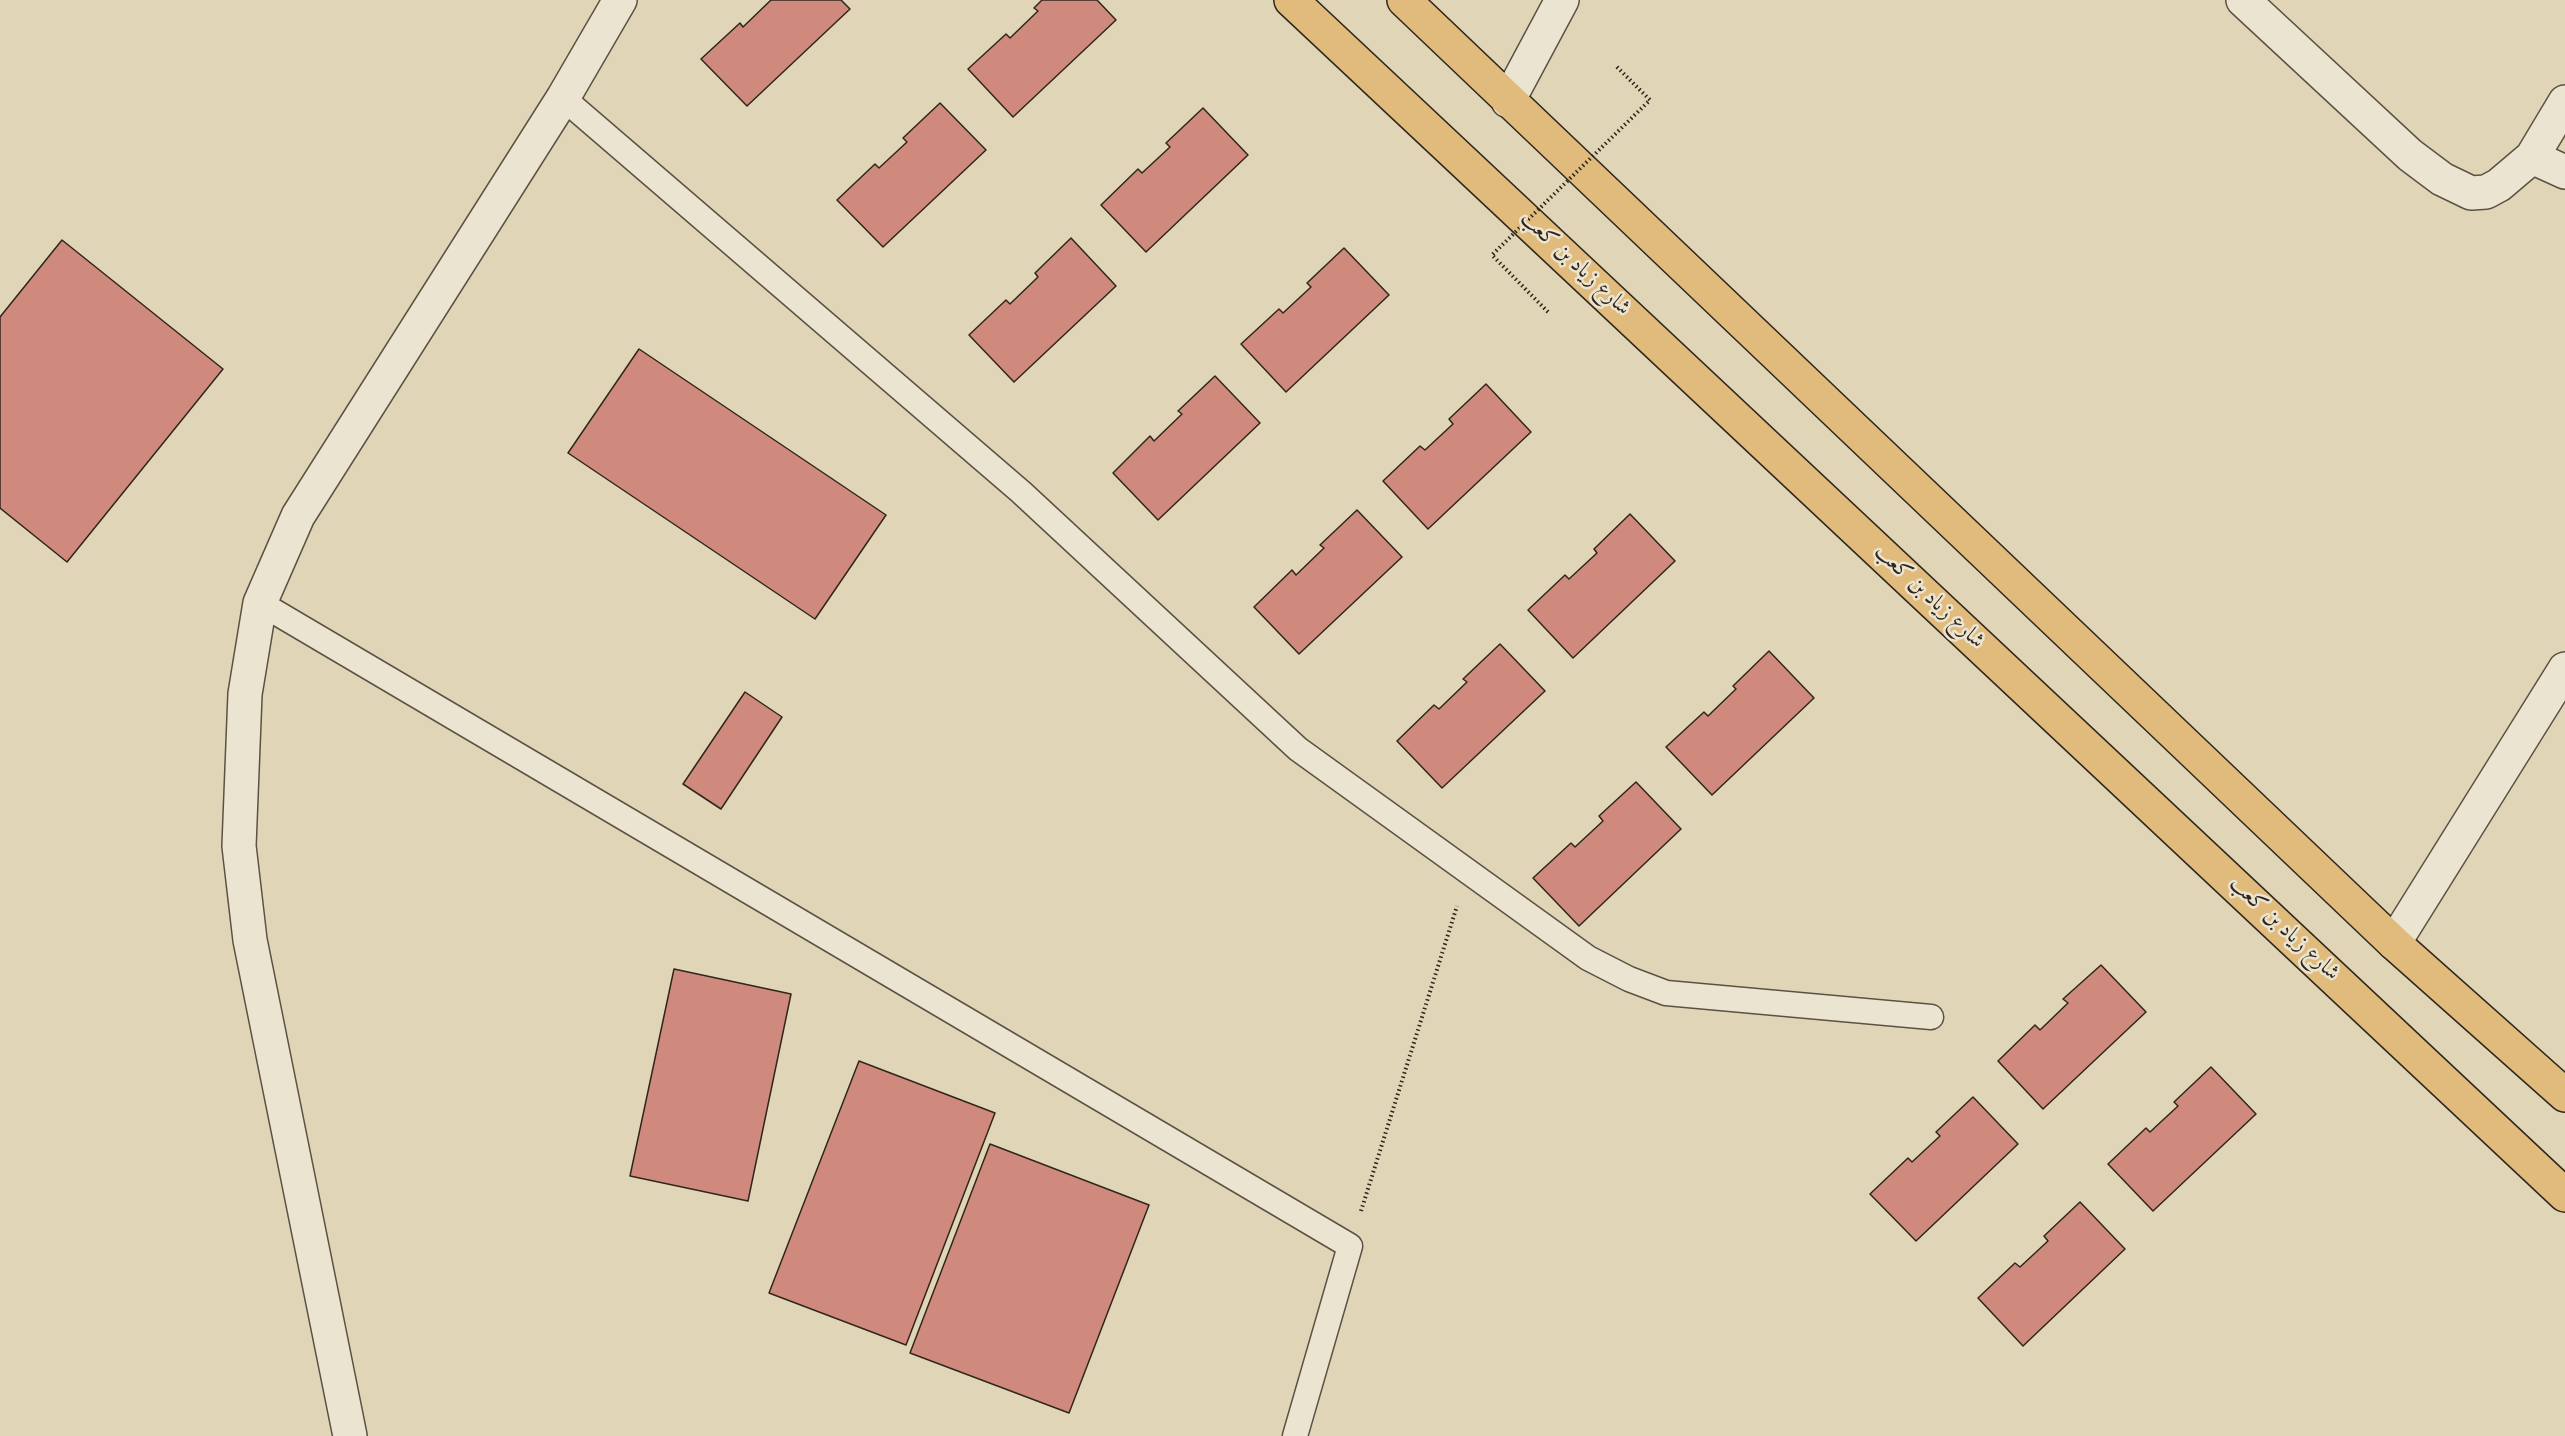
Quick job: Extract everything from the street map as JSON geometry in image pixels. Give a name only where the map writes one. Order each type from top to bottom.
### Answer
[{"type":"highway","name":"شارع زياد بن كعب","points":[[1292,0],[2565,1195]]},
{"type":"highway","points":[[1404,0],[2394,943],[2565,1095]]},
{"type":"street","points":[[350,1436],[250,940],[239,846],[245,694],[260,603],[298,516],[563,98],[620,0]]},
{"type":"street","points":[[1508,101],[1562,0]]},
{"type":"street","points":[[2242,0],[2410,156],[2442,179],[2471,193],[2486,192],[2499,185],[2532,157],[2565,102]]},
{"type":"street","points":[[2532,157],[2565,172]]},
{"type":"street","points":[[2394,943],[2565,669]]},
{"type":"lane","points":[[563,98],[1022,492],[1298,749],[1588,958],[1629,979],[1666,993],[1931,1017]]},
{"type":"lane","points":[[260,603],[1350,1246],[1295,1436]]},
{"type":"path","points":[[1548,312],[1492,255],[1650,100],[1616,66]]},
{"type":"path","points":[[1350,1246],[1468,871]]},
{"type":"building","points":[[771,0],[841,0],[850,9],[747,106],[701,59],[740,23],[743,27]]},
{"type":"building","points":[[1042,0],[1097,0],[1116,20],[1013,117],[968,69],[1006,34],[1010,38],[1038,11],[1034,8]]},
{"type":"building","points":[[940,103],[986,150],[883,247],[837,200],[875,164],[879,168],[907,142],[903,138]]},
{"type":"building","points":[[1203,108],[1248,155],[1146,252],[1101,205],[1138,169],[1142,173],[1170,147],[1166,143]]},
{"type":"building","points":[[1071,238],[1116,286],[1014,382],[969,335],[1006,300],[1010,304],[1038,277],[1035,273]]},
{"type":"building","points":[[62,240],[223,369],[67,562],[0,508],[0,317]]},
{"type":"building","points":[[1344,248],[1389,295],[1286,392],[1241,344],[1279,309],[1283,313],[1311,287],[1307,283]]},
{"type":"building","points":[[639,349],[886,515],[815,619],[568,453]]},
{"type":"building","points":[[1215,376],[1260,423],[1158,520],[1113,473],[1150,436],[1154,441],[1182,414],[1178,411]]},
{"type":"building","points":[[1486,384],[1531,432],[1428,529],[1383,481],[1420,446],[1425,450],[1453,424],[1449,419]]},
{"type":"building","points":[[1357,510],[1402,557],[1299,654],[1254,607],[1292,570],[1296,575],[1324,548],[1320,545]]},
{"type":"building","points":[[1630,514],[1675,561],[1573,658],[1528,610],[1565,575],[1569,579],[1597,553],[1594,549]]},
{"type":"building","points":[[1500,644],[1545,691],[1442,788],[1397,741],[1434,705],[1439,709],[1467,682],[1463,679]]},
{"type":"building","points":[[1769,651],[1814,698],[1712,795],[1666,747],[1704,712],[1708,716],[1736,689],[1733,686]]},
{"type":"building","points":[[745,692],[782,717],[721,809],[683,784]]},
{"type":"building","points":[[1636,782],[1681,829],[1579,926],[1533,878],[1571,843],[1575,847],[1603,821],[1599,816]]},
{"type":"building","points":[[2101,965],[2146,1012],[2043,1109],[1998,1061],[2035,1025],[2040,1030],[2068,1003],[2063,999]]},
{"type":"building","points":[[674,969],[791,994],[748,1201],[630,1176]]},
{"type":"building","points":[[859,1061],[995,1113],[906,1345],[769,1293]]},
{"type":"building","points":[[2211,1067],[2256,1114],[2153,1211],[2108,1164],[2146,1128],[2150,1132],[2178,1106],[2174,1102]]},
{"type":"building","points":[[1973,1097],[2018,1144],[1916,1241],[1870,1194],[1908,1158],[1912,1162],[1940,1136],[1936,1132]]},
{"type":"building","points":[[990,1144],[1149,1205],[1069,1413],[910,1353]]},
{"type":"building","points":[[2080,1202],[2125,1249],[2023,1346],[1978,1298],[2015,1263],[2020,1267],[2048,1241],[2044,1236]]}]
